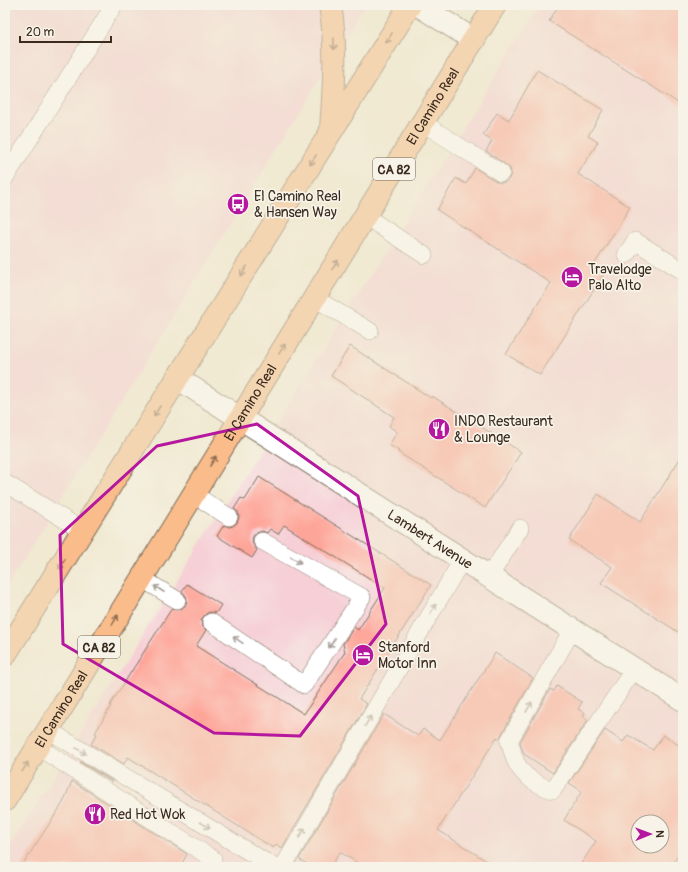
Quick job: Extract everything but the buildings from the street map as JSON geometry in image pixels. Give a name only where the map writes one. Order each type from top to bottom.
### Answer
[{"type":"main road","points":[[330,5],[334,23],[334,79],[330,133]]},
{"type":"main road","points":[[5,655],[410,5]]},
{"type":"main road","name":"El Camino Real","points":[[5,800],[495,5]]},
{"type":"street","points":[[418,5],[474,40]]},
{"type":"street","name":"Lambert Avenue","points":[[177,378],[683,700]]},
{"type":"lane","points":[[5,178],[114,5]]},
{"type":"lane","points":[[423,123],[501,173]]},
{"type":"lane","points":[[365,216],[424,255]]},
{"type":"lane","points":[[626,255],[635,241],[683,271]]},
{"type":"lane","points":[[314,298],[370,331]]},
{"type":"lane","points":[[5,483],[82,530]]},
{"type":"lane","points":[[193,494],[229,517]]},
{"type":"lane","points":[[490,577],[520,528]]},
{"type":"lane","points":[[211,622],[304,685],[362,597],[262,540]]},
{"type":"lane","points":[[282,867],[462,560]]},
{"type":"lane","points":[[141,578],[177,600]]},
{"type":"lane","points":[[572,630],[510,741],[516,762],[521,771],[542,787],[553,790],[634,669]]},
{"type":"lane","points":[[43,739],[213,859],[213,867]]},
{"type":"lane","points":[[43,739],[274,867]]},
{"type":"highlighted area","points":[[257,424],[358,496],[386,624],[300,736],[214,733],[63,644],[60,535],[157,446]]},
{"type":"shaded area","points":[[5,5],[365,5],[5,590]]},
{"type":"shaded area","points":[[540,5],[683,5],[683,867],[5,867],[5,854]]},
{"type":"place","name":"El Camino Real & Hansen Way","points":[[238,204]]},
{"type":"place","name":"Travelodge Palo Alto","points":[[572,277]]},
{"type":"place","name":"INDO Restaurant & Lounge","points":[[439,429]]},
{"type":"place","name":"Stanford Motor Inn","points":[[363,655]]},
{"type":"place","name":"Red Hot Wok","points":[[95,814]]}]
